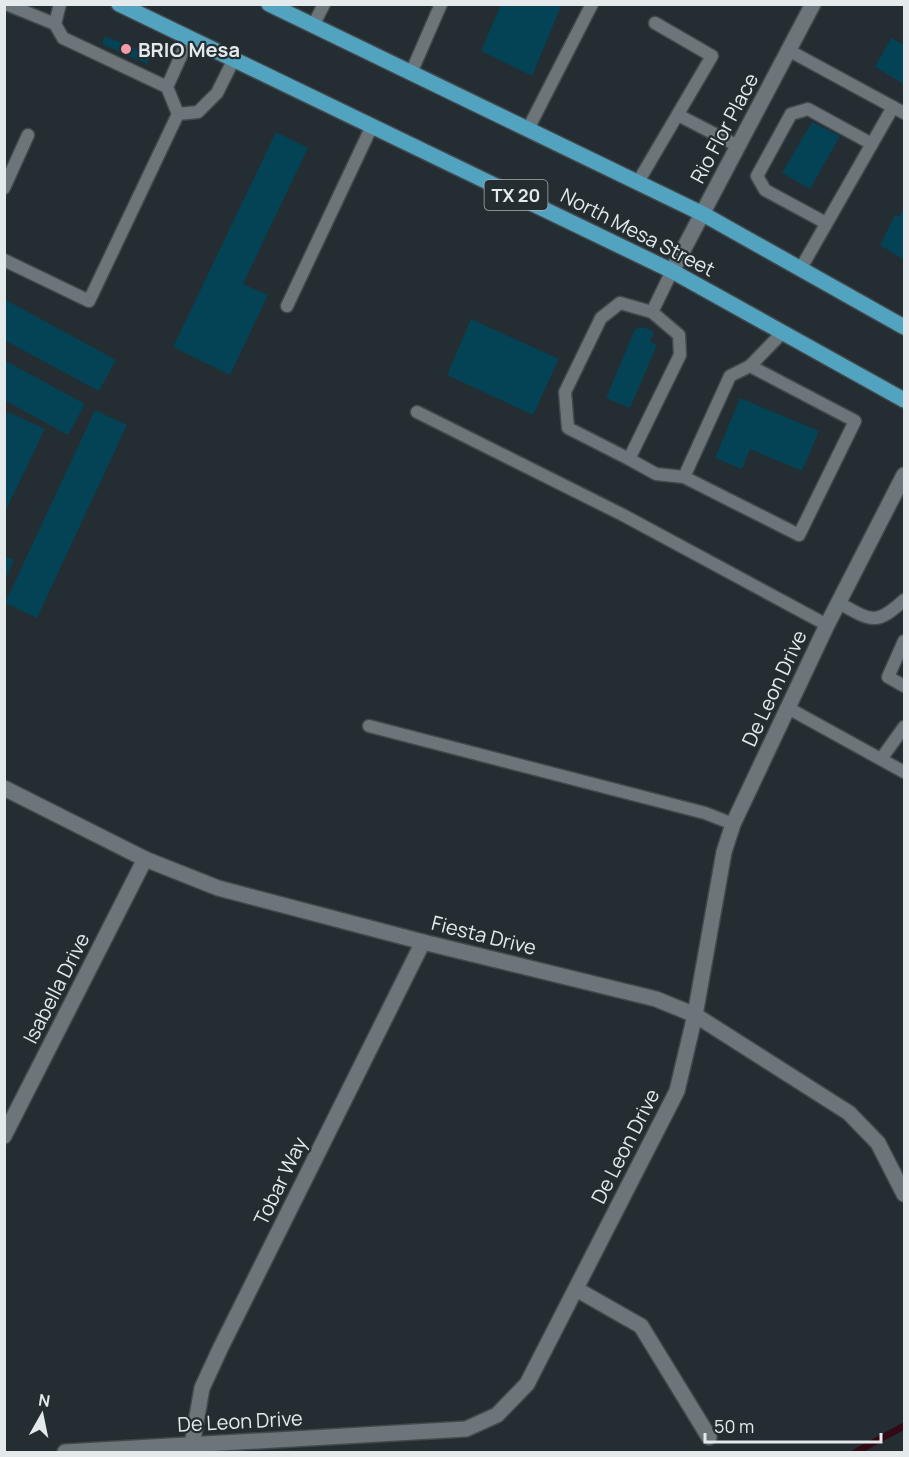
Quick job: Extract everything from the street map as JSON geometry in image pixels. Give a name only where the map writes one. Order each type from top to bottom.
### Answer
[{"type":"main road","name":"North Mesa Street","points":[[119,4],[672,271],[904,400]]},
{"type":"main road","points":[[269,4],[703,214],[904,327]]},
{"type":"street","name":"Rio Flor Place","points":[[672,271],[813,4]]},
{"type":"street","name":"De Leon Drive","points":[[65,1452],[466,1429],[496,1415],[527,1384],[677,1091],[695,1016],[724,852],[733,824],[827,625],[904,475]]},
{"type":"street","name":"Fiesta Drive","points":[[4,788],[145,859],[218,888],[423,942],[656,999],[695,1016],[849,1113],[878,1143],[904,1194]]},
{"type":"street","name":"Isabella Drive","points":[[4,1136],[145,859]]},
{"type":"street","name":"Tobar Way","points":[[192,1445],[202,1388],[423,942]]},
{"type":"street","points":[[576,1289],[641,1326],[709,1437]]},
{"type":"lane","points":[[4,260],[89,301],[178,114],[167,87],[63,38],[55,24],[6,4]]},
{"type":"lane","points":[[55,24],[60,4]]},
{"type":"lane","points":[[314,26],[324,4]]},
{"type":"lane","points":[[411,73],[441,4]]},
{"type":"lane","points":[[528,129],[592,4]]},
{"type":"lane","points":[[638,182],[712,56],[655,24]]},
{"type":"lane","points":[[167,87],[189,38]]},
{"type":"lane","points":[[788,50],[904,113]]},
{"type":"lane","points":[[178,114],[198,112],[218,93],[234,59]]},
{"type":"lane","points":[[801,268],[893,107]]},
{"type":"lane","points":[[826,223],[765,190],[757,176],[791,114],[808,109],[872,144]]},
{"type":"lane","points":[[678,115],[738,146]]},
{"type":"lane","points":[[287,306],[372,126]]},
{"type":"lane","points":[[4,188],[28,135]]},
{"type":"lane","points":[[652,312],[672,271]]},
{"type":"lane","points":[[629,459],[680,355],[680,334],[652,312],[620,303],[601,318],[565,392],[568,429],[656,474],[684,477],[799,535],[855,421],[750,366]]},
{"type":"lane","points":[[684,477],[730,376],[750,366],[783,332]]},
{"type":"lane","points":[[417,412],[623,515],[827,625]]},
{"type":"lane","points":[[839,603],[859,615],[876,619],[890,614],[904,600]]},
{"type":"lane","points":[[904,641],[888,677],[904,686]]},
{"type":"lane","points":[[788,708],[904,772]]},
{"type":"lane","points":[[369,726],[705,813],[733,824]]},
{"type":"lane","points":[[881,759],[904,727]]},
{"type":"building","points":[[501,4],[562,4],[532,76],[481,51]]},
{"type":"building","name":"BRIO Mesa","points":[[105,36],[151,55],[147,64],[102,44]]},
{"type":"building","points":[[891,38],[904,45],[904,84],[875,67]]},
{"type":"building","points":[[812,122],[840,136],[810,189],[782,173]]},
{"type":"building","points":[[276,132],[308,148],[243,284],[268,295],[230,375],[173,347]]},
{"type":"building","points":[[904,206],[904,260],[880,245],[895,215],[899,217]]},
{"type":"building","points":[[4,299],[116,360],[99,391],[4,340]]},
{"type":"building","points":[[471,319],[559,359],[533,415],[447,375]]},
{"type":"building","points":[[643,327],[654,332],[650,342],[657,345],[630,408],[606,398],[635,329]]},
{"type":"building","points":[[4,360],[85,404],[68,435],[4,400]]},
{"type":"building","points":[[740,398],[819,431],[802,471],[750,449],[742,469],[715,458]]},
{"type":"building","points":[[95,410],[127,425],[37,618],[5,603]]},
{"type":"building","points":[[8,412],[45,429],[4,514],[4,419]]},
{"type":"building","points":[[4,556],[14,560],[4,582]]},
{"type":"waterway","points":[[856,1452],[904,1426]]},
{"type":"place","name":"BRIO Mesa","points":[[126,49]]}]
